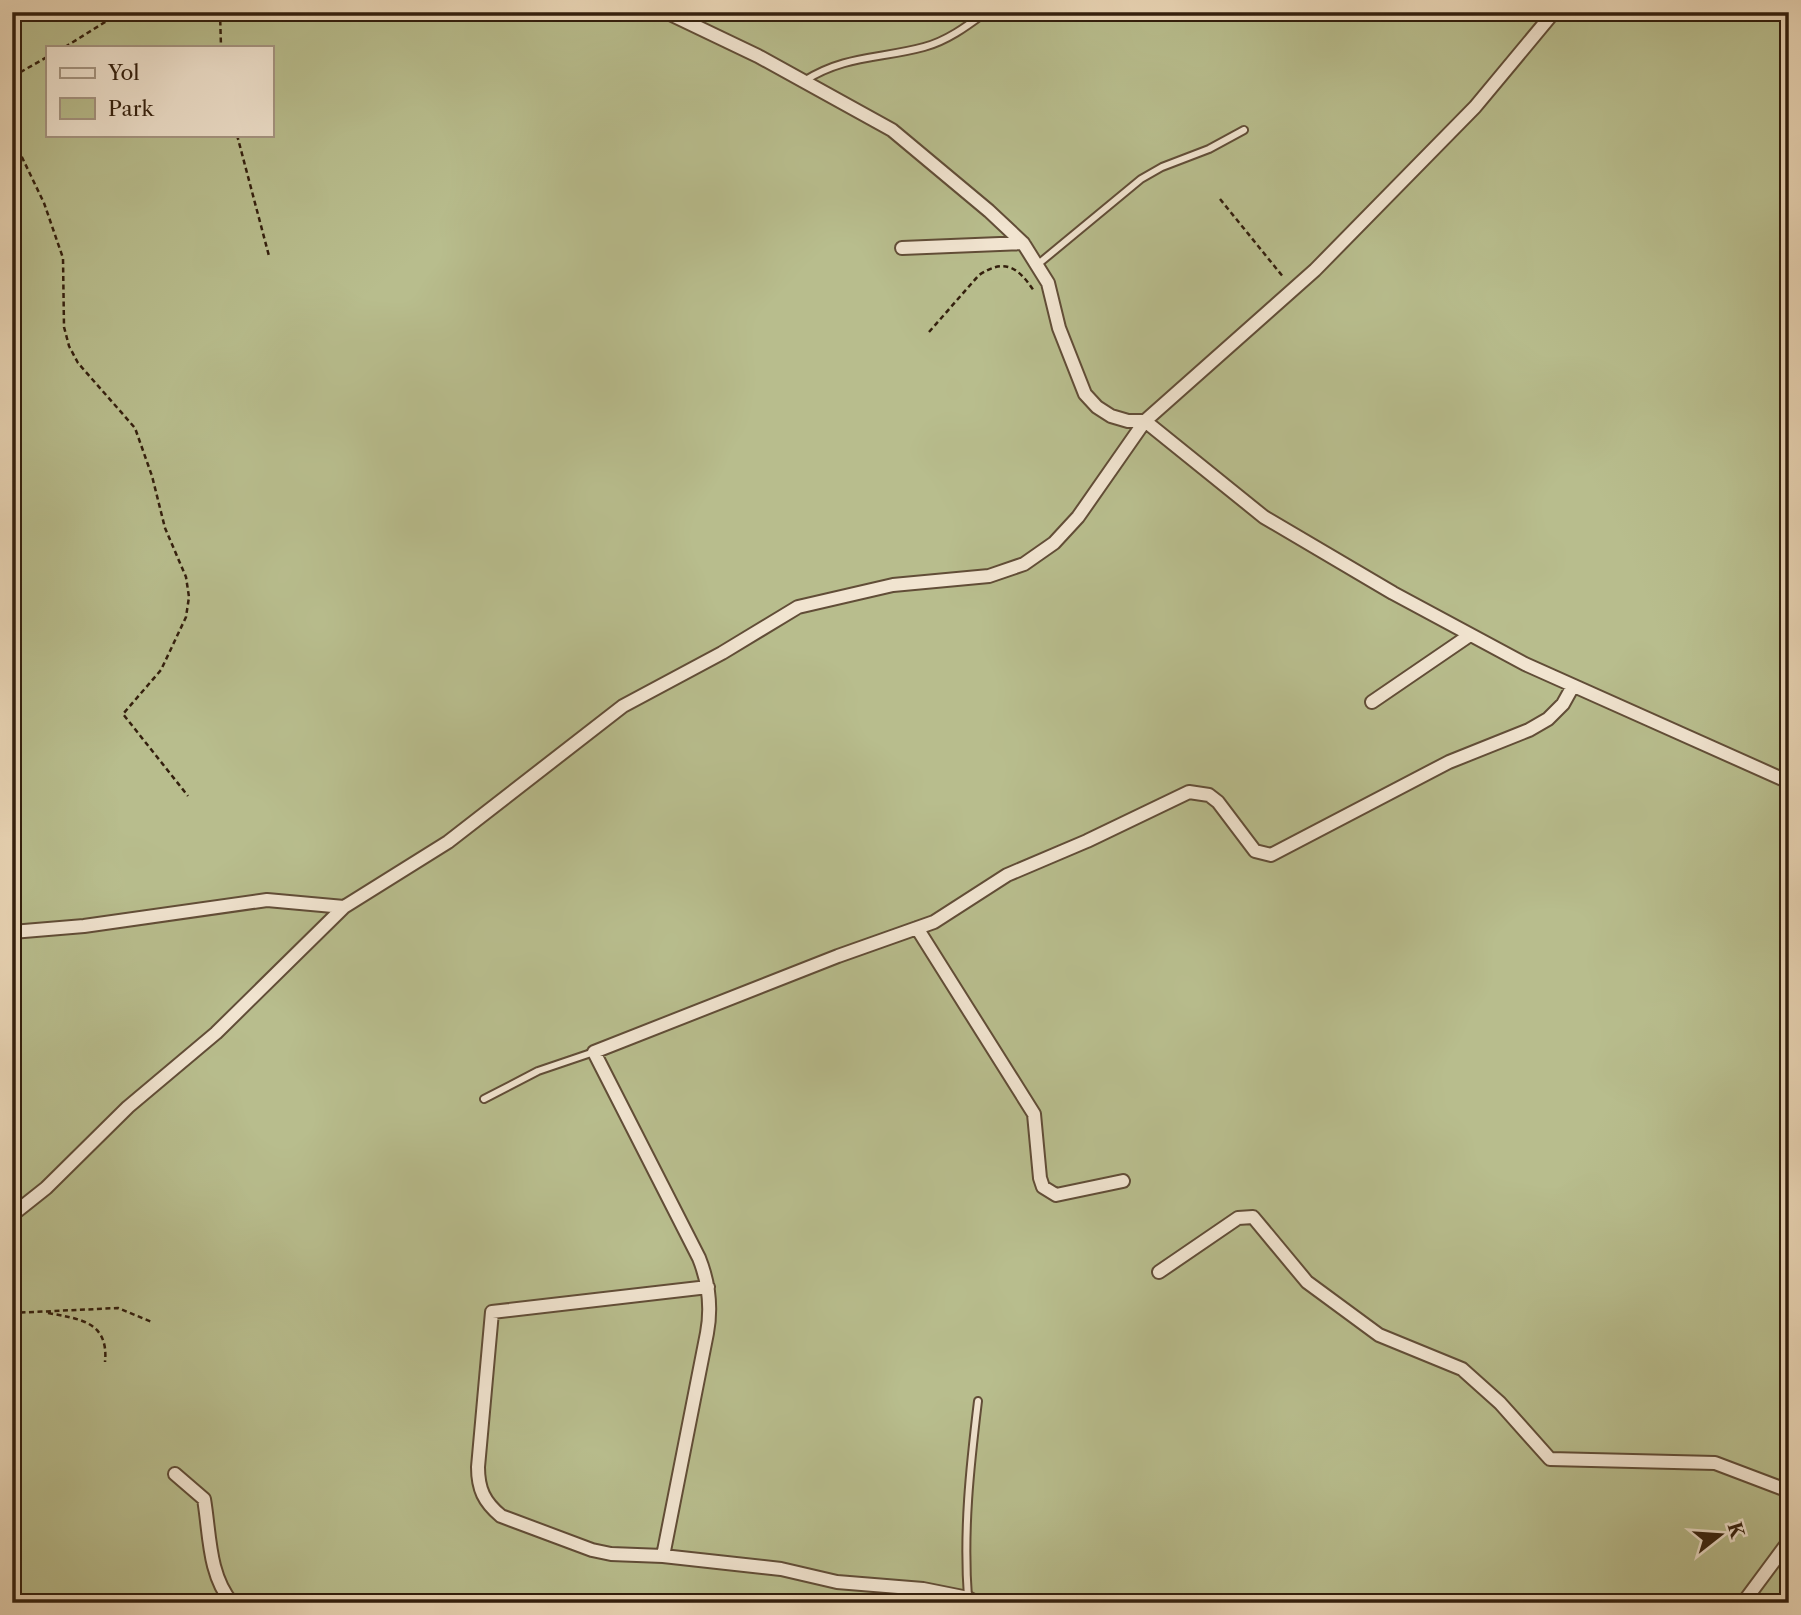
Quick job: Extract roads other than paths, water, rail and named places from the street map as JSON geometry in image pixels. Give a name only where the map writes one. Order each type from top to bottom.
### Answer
[{"type":"street","points":[[666,12],[758,56],[892,130],[1023,243],[1048,283],[1059,328],[1085,394],[1097,407],[1111,416],[1128,421],[1145,421],[1264,517],[1470,635],[1525,664],[1789,782]]},
{"type":"street","points":[[12,1215],[46,1188],[128,1107],[216,1032],[344,907],[448,842],[623,706],[722,653],[798,607],[893,586],[989,576],[1024,564],[1054,544],[1078,517],[1145,421],[1315,270],[1475,107],[1554,12]]},
{"type":"street","points":[[902,248],[1023,243]]},
{"type":"street","points":[[1372,702],[1470,635]]},
{"type":"street","points":[[663,1556],[707,1333],[710,1310],[708,1287],[699,1258],[594,1052],[838,956],[934,922],[1007,875],[1087,841],[1189,792],[1209,795],[1218,802],[1255,851],[1271,855],[1449,762],[1529,730],[1548,719],[1563,704],[1573,686]]},
{"type":"street","points":[[12,932],[84,926],[267,900],[344,907]]},
{"type":"street","points":[[917,928],[1034,1114],[1043,1188],[1056,1195],[1123,1181]]},
{"type":"street","points":[[1159,1272],[1238,1218],[1248,1215],[1253,1217],[1307,1282],[1379,1335],[1462,1369],[1500,1402],[1550,1459],[1715,1463],[1789,1491]]},
{"type":"street","points":[[708,1287],[492,1312],[478,1467],[478,1482],[490,1507],[501,1516],[592,1550],[611,1554],[663,1556],[780,1569],[837,1582],[923,1589],[972,1601]]},
{"type":"street","points":[[175,1474],[204,1499],[214,1573],[232,1603]]},
{"type":"street","points":[[1743,1603],[1789,1541]]},
{"type":"lane","points":[[804,81],[848,60],[934,43],[955,34],[986,12]]},
{"type":"lane","points":[[1037,264],[1141,179],[1162,167],[1209,149],[1244,130]]},
{"type":"lane","points":[[484,1099],[538,1071],[594,1052]]},
{"type":"lane","points":[[972,1601],[965,1565],[966,1499],[978,1401]]}]
